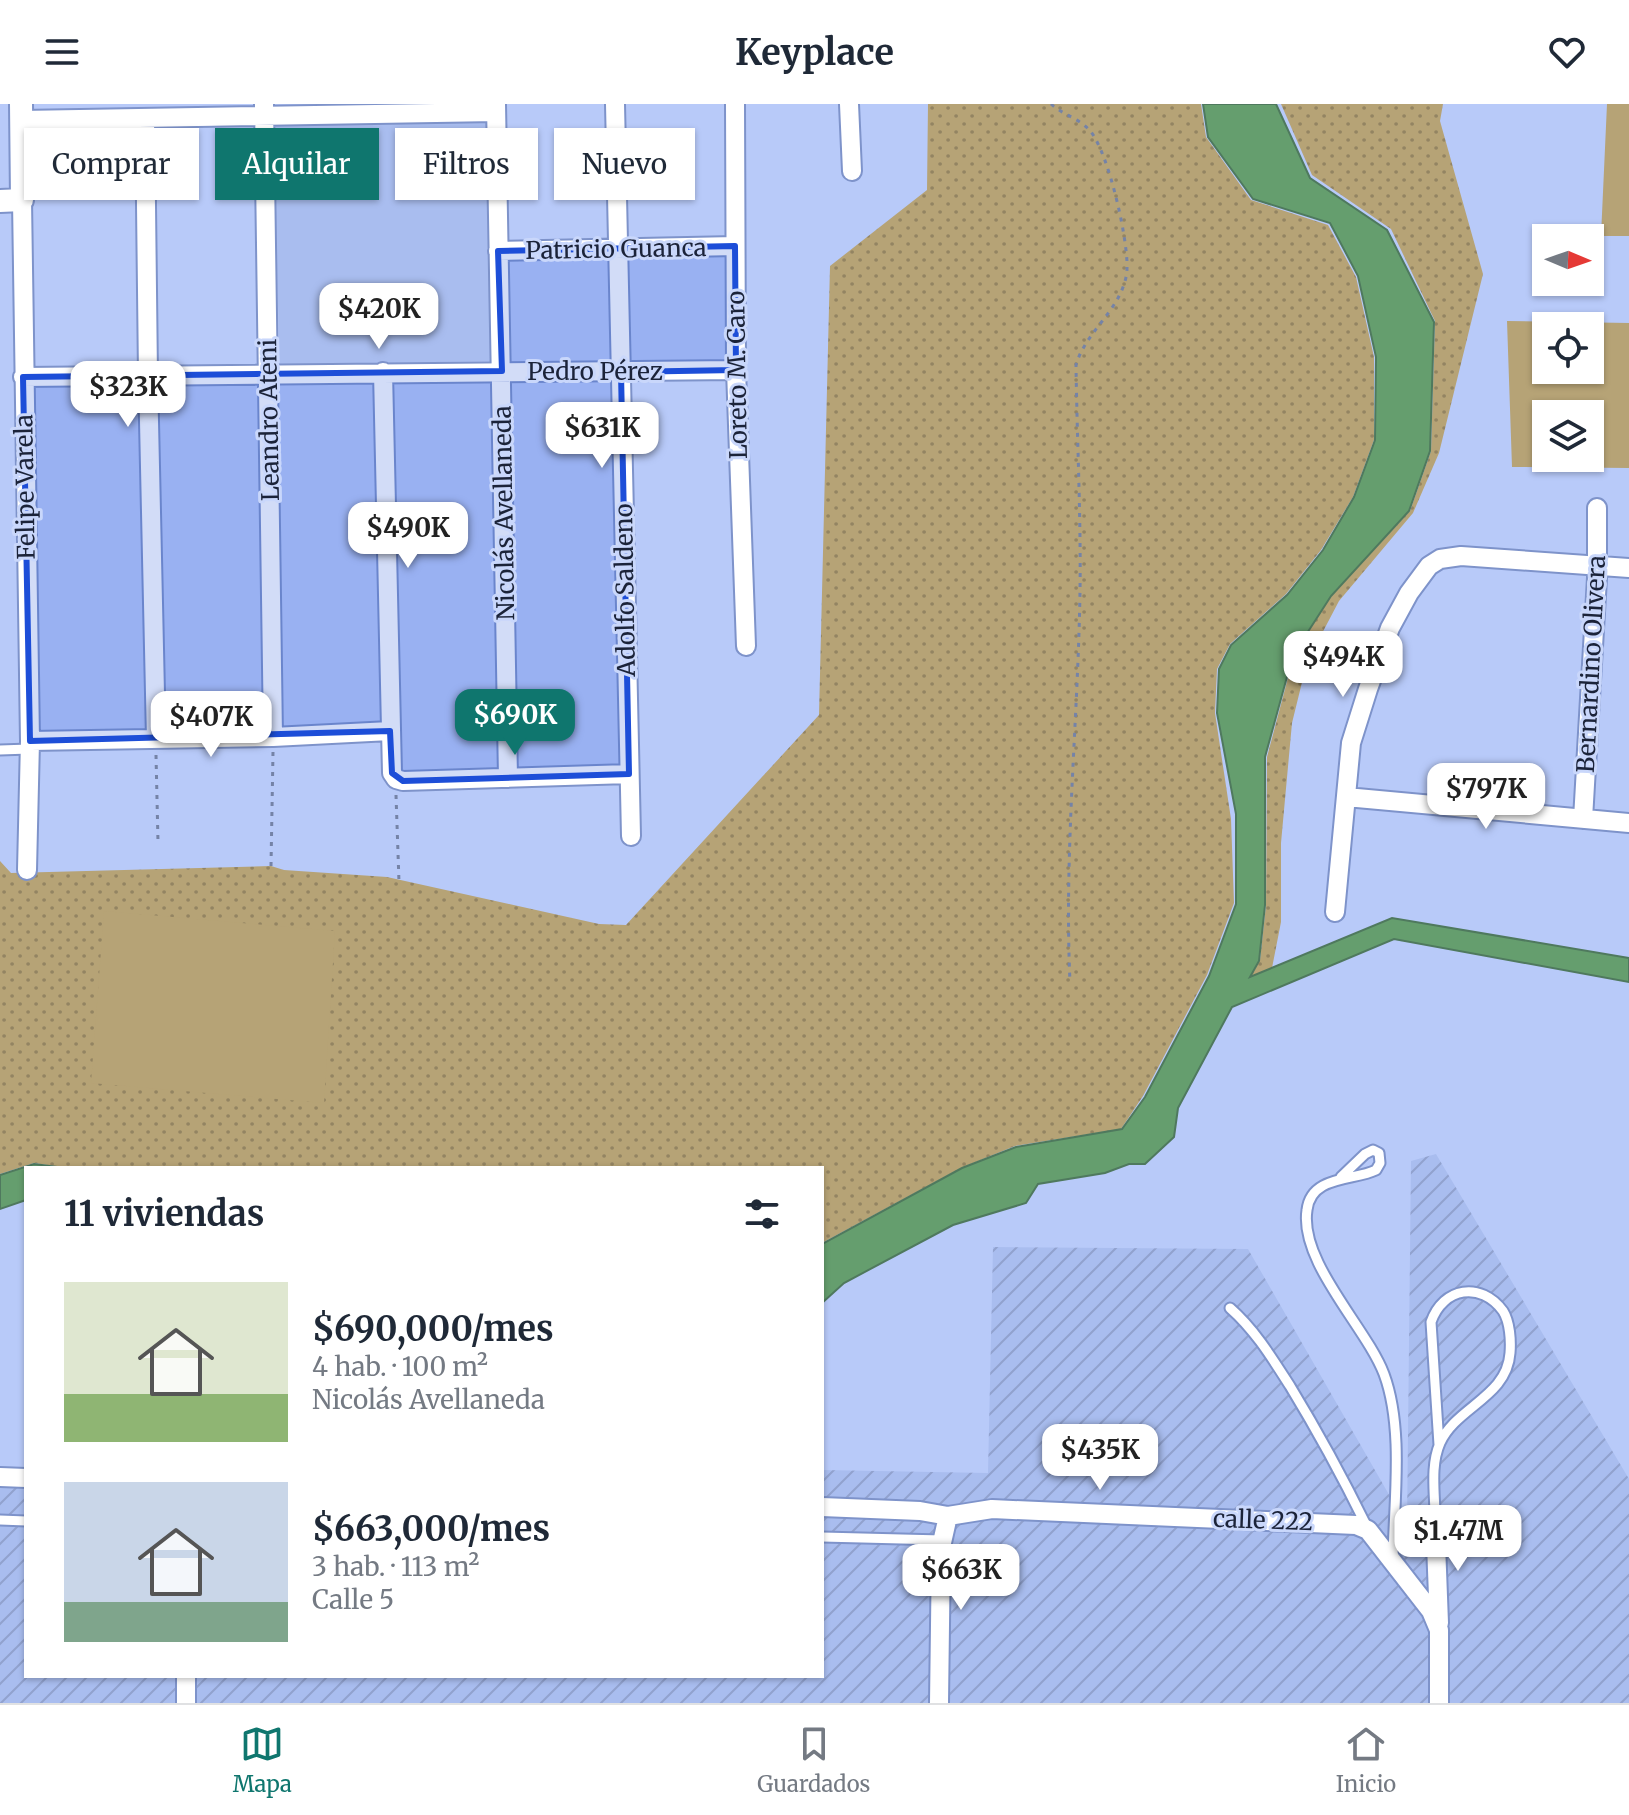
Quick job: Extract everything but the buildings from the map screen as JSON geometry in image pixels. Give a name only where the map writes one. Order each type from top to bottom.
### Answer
[{"type":"street","name":"Adolfo Saldeno","points":[[615,104],[631,836]]},
{"type":"street","name":"Loreto M. Caro","points":[[735,104],[736,370],[746,646]]},
{"type":"street","points":[[849,104],[852,171]]},
{"type":"street","points":[[21,112],[145,119],[264,110],[496,108]]},
{"type":"street","name":"Nicolás Avellaneda","points":[[496,108],[508,778]]},
{"type":"street","name":"Leandro Ateni","points":[[264,110],[273,737]]},
{"type":"street","name":"Felipe Varela","points":[[21,112],[11,200],[23,377],[29,745],[27,870]]},
{"type":"street","points":[[145,119],[156,739]]},
{"type":"street","name":"Patricio Guanca","points":[[498,251],[735,246]]},
{"type":"street","name":"Pedro Pérez","points":[[23,377],[736,370]]},
{"type":"street","points":[[383,372],[392,773],[396,779],[403,781],[629,774]]},
{"type":"street","name":"Bernardino Olivera","points":[[1583,819],[1597,578],[1597,508]]},
{"type":"street","points":[[1335,912],[1351,743],[1390,628],[1409,593],[1429,566],[1440,559],[1461,556],[1629,568]]},
{"type":"street","points":[[29,745],[390,731]]},
{"type":"street","points":[[1346,797],[1629,823]]},
{"type":"street","points":[[0,1477],[24,1478]]},
{"type":"street","name":"calle 222","points":[[824,1507],[920,1511],[948,1516],[992,1509],[1344,1523],[1368,1530]]},
{"type":"street","points":[[939,1703],[942,1540],[948,1516]]},
{"type":"street","points":[[1435,1517],[1439,1703]]},
{"type":"street","points":[[1368,1530],[1431,1611],[1439,1630]]},
{"type":"street","points":[[186,1678],[186,1703]]},
{"type":"lane","points":[[0,750],[29,745]]},
{"type":"lane","points":[[1341,1177],[1317,1190],[1311,1198],[1306,1209],[1308,1228],[1315,1256],[1384,1374],[1391,1403],[1396,1453],[1393,1561]]},
{"type":"lane","points":[[1435,1517],[1434,1465],[1439,1445],[1451,1424],[1496,1388],[1506,1373],[1510,1357],[1506,1318],[1501,1309],[1468,1292],[1445,1298],[1436,1307],[1431,1322],[1439,1445]]},
{"type":"lane","points":[[1230,1308],[1244,1320],[1271,1355],[1327,1446],[1368,1530]]},
{"type":"lane","points":[[0,1520],[24,1521]]},
{"type":"lane","points":[[824,1537],[942,1540]]},
{"type":"path","points":[[1051,104],[1062,114],[1083,124],[1101,149],[1110,178],[1127,268],[1119,296],[1083,349],[1076,365],[1080,590],[1067,920],[1070,982]]},
{"type":"path","points":[[271,866],[273,737]]},
{"type":"path","points":[[156,739],[158,842]]},
{"type":"path","points":[[396,779],[399,882]]},
{"type":"highlighted area","points":[[735,246],[736,370],[621,372],[629,774],[403,781],[392,773],[390,731],[30,741],[23,377],[502,371],[498,251]]},
{"type":"shaded area","points":[[928,104],[1201,104],[1206,137],[1251,200],[1328,225],[1356,277],[1374,357],[1374,440],[1353,497],[1321,550],[1286,594],[1230,644],[1217,669],[1215,713],[1231,819],[1234,903],[1207,975],[1143,1096],[1121,1129],[1015,1146],[961,1168],[824,1242],[824,1166],[54,1166],[34,1163],[0,1174],[0,861],[11,873],[271,866],[284,870],[387,877],[599,924],[626,925],[819,715],[830,266],[927,190]]},
{"type":"shaded area","points":[[1203,104],[1276,104],[1310,178],[1387,230],[1434,322],[1430,451],[1409,511],[1331,596],[1293,655],[1265,757],[1265,905],[1259,961],[1250,977],[1392,918],[1629,958],[1629,982],[1394,939],[1232,1007],[1178,1108],[1174,1137],[1145,1164],[1129,1164],[1105,1173],[1038,1184],[1026,1203],[953,1225],[844,1283],[824,1301],[824,1243],[962,1168],[1016,1147],[1122,1129],[1145,1097],[1209,976],[1236,904],[1236,814],[1217,713],[1219,669],[1231,645],[1287,595],[1323,550],[1354,497],[1375,440],[1376,357],[1358,276],[1330,223],[1253,199],[1208,137]]},
{"type":"shaded area","points":[[1281,104],[1443,104],[1440,121],[1483,274],[1439,453],[1413,513],[1339,601],[1307,662],[1292,723],[1281,843],[1281,922],[1272,968],[1250,978],[1260,960],[1266,905],[1267,757],[1294,655],[1331,596],[1410,511],[1431,451],[1435,321],[1391,229],[1312,175]]},
{"type":"shaded area","points":[[1607,104],[1629,104],[1629,236],[1604,236],[1604,224],[1602,224]]},
{"type":"shaded area","points":[[489,119],[489,128],[395,128],[395,200],[489,200],[490,361],[280,365],[275,200],[379,200],[379,128],[272,128],[272,123]]},
{"type":"shaded area","points":[[1507,321],[1532,321],[1532,384],[1604,384],[1604,323],[1629,323],[1629,468],[1604,468],[1604,400],[1532,400],[1532,467],[1512,467]]},
{"type":"shaded area","points":[[104,911],[335,931],[324,1103],[91,1083]]},
{"type":"shaded area","points":[[1436,1154],[1629,1479],[1629,1703],[0,1703],[0,1482],[24,1479],[24,1678],[824,1678],[824,1470],[988,1473],[993,1247],[1248,1249],[1407,1526],[1411,1161]]},
{"type":"shaded area","points":[[24,1167],[24,1201],[0,1209],[0,1175]]}]
